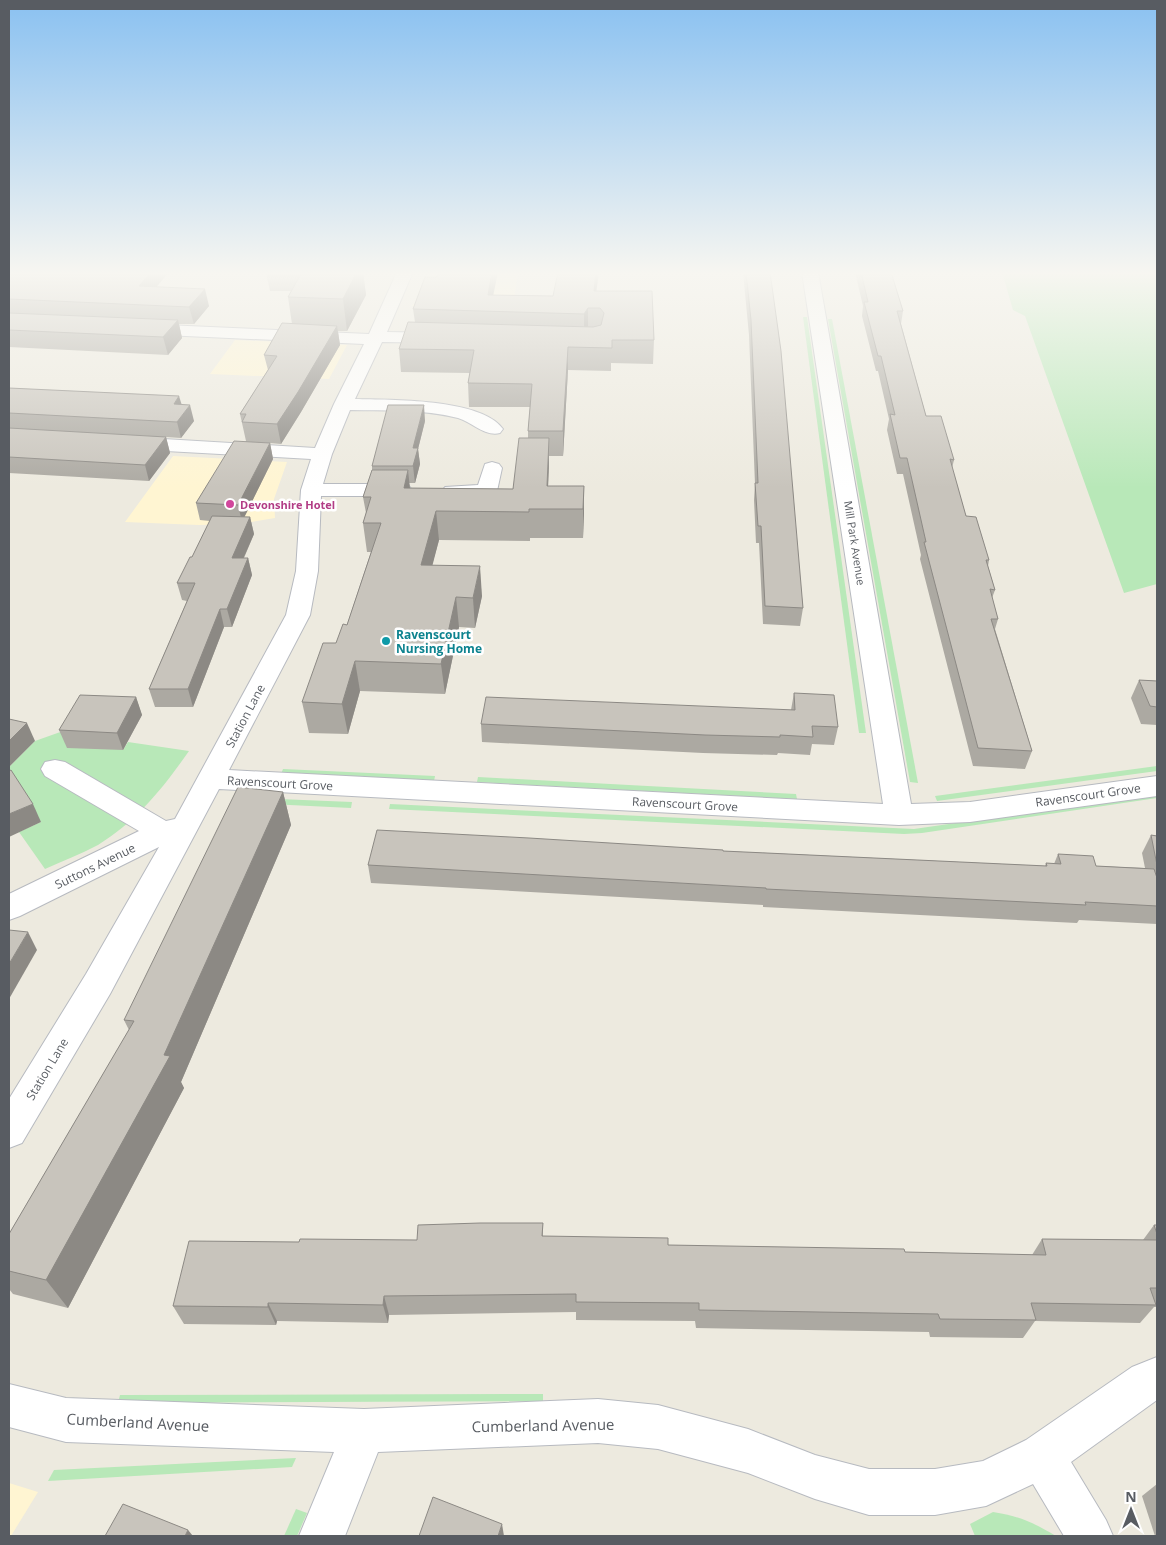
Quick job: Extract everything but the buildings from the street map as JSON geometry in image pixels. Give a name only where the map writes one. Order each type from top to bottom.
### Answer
[{"type":"street","name":"Station Lane","points":[[9,1131],[98,984],[173,830],[211,779],[298,615],[307,571],[310,490],[322,454],[343,404],[373,344]]},
{"type":"street","name":"Mill Park Avenue","points":[[822,344],[899,815]]},
{"type":"street","points":[[343,404],[436,409],[457,412],[485,421],[493,429]]},
{"type":"street","points":[[116,442],[322,454]]},
{"type":"street","points":[[310,490],[487,491],[492,468]]},
{"type":"street","points":[[55,769],[173,830]]},
{"type":"street","name":"Ravenscourt Grove","points":[[211,779],[899,815],[970,812],[1157,786]]},
{"type":"street","name":"Suttons Avenue","points":[[9,908],[173,830]]},
{"type":"street","name":"Cumberland Avenue","points":[[9,1406],[66,1420],[364,1431],[598,1422],[658,1427],[748,1451],[815,1477],[869,1492],[935,1492],[986,1483],[1042,1456],[1147,1382],[1157,1378]]},
{"type":"street","points":[[322,1536],[364,1431]]},
{"type":"street","points":[[1042,1456],[1090,1536]]},
{"type":"shaded area","points":[[232,344],[347,345],[329,379],[210,374]]},
{"type":"shaded area","points":[[173,456],[287,462],[274,499],[275,518],[239,524],[199,525],[125,522]]},
{"type":"shaded area","points":[[9,1483],[38,1492],[11,1536],[9,1536]]},
{"type":"green space","points":[[807,344],[811,344],[866,733],[859,733]]},
{"type":"green space","points":[[832,344],[837,344],[918,783],[910,782]]},
{"type":"green space","points":[[1035,344],[1157,344],[1157,584],[1124,593]]},
{"type":"green space","points":[[80,725],[123,750],[128,742],[189,751],[159,791],[112,836],[98,845],[45,869],[19,832],[41,822],[9,792],[9,767],[35,741]]},
{"type":"green space","points":[[1157,766],[1157,771],[937,801],[935,796]]},
{"type":"green space","points":[[283,769],[435,776],[434,781],[281,774]]},
{"type":"green space","points":[[478,777],[796,794],[797,799],[477,782]]},
{"type":"green space","points":[[1157,794],[1157,798],[922,833],[904,834],[389,809],[390,804],[914,829]]},
{"type":"green space","points":[[253,798],[352,802],[351,808],[251,803]]},
{"type":"green space","points":[[543,1394],[543,1401],[118,1403],[120,1395]]},
{"type":"green space","points":[[296,1458],[292,1467],[48,1481],[54,1470]]},
{"type":"green space","points":[[296,1509],[307,1513],[297,1536],[284,1536]]},
{"type":"green space","points":[[993,1512],[1026,1521],[1056,1536],[975,1536],[970,1524]]},
{"type":"place","name":"Devonshire Hotel","points":[[230,504]]},
{"type":"place","name":"Ravenscourt Nursing Home","points":[[386,641]]}]
